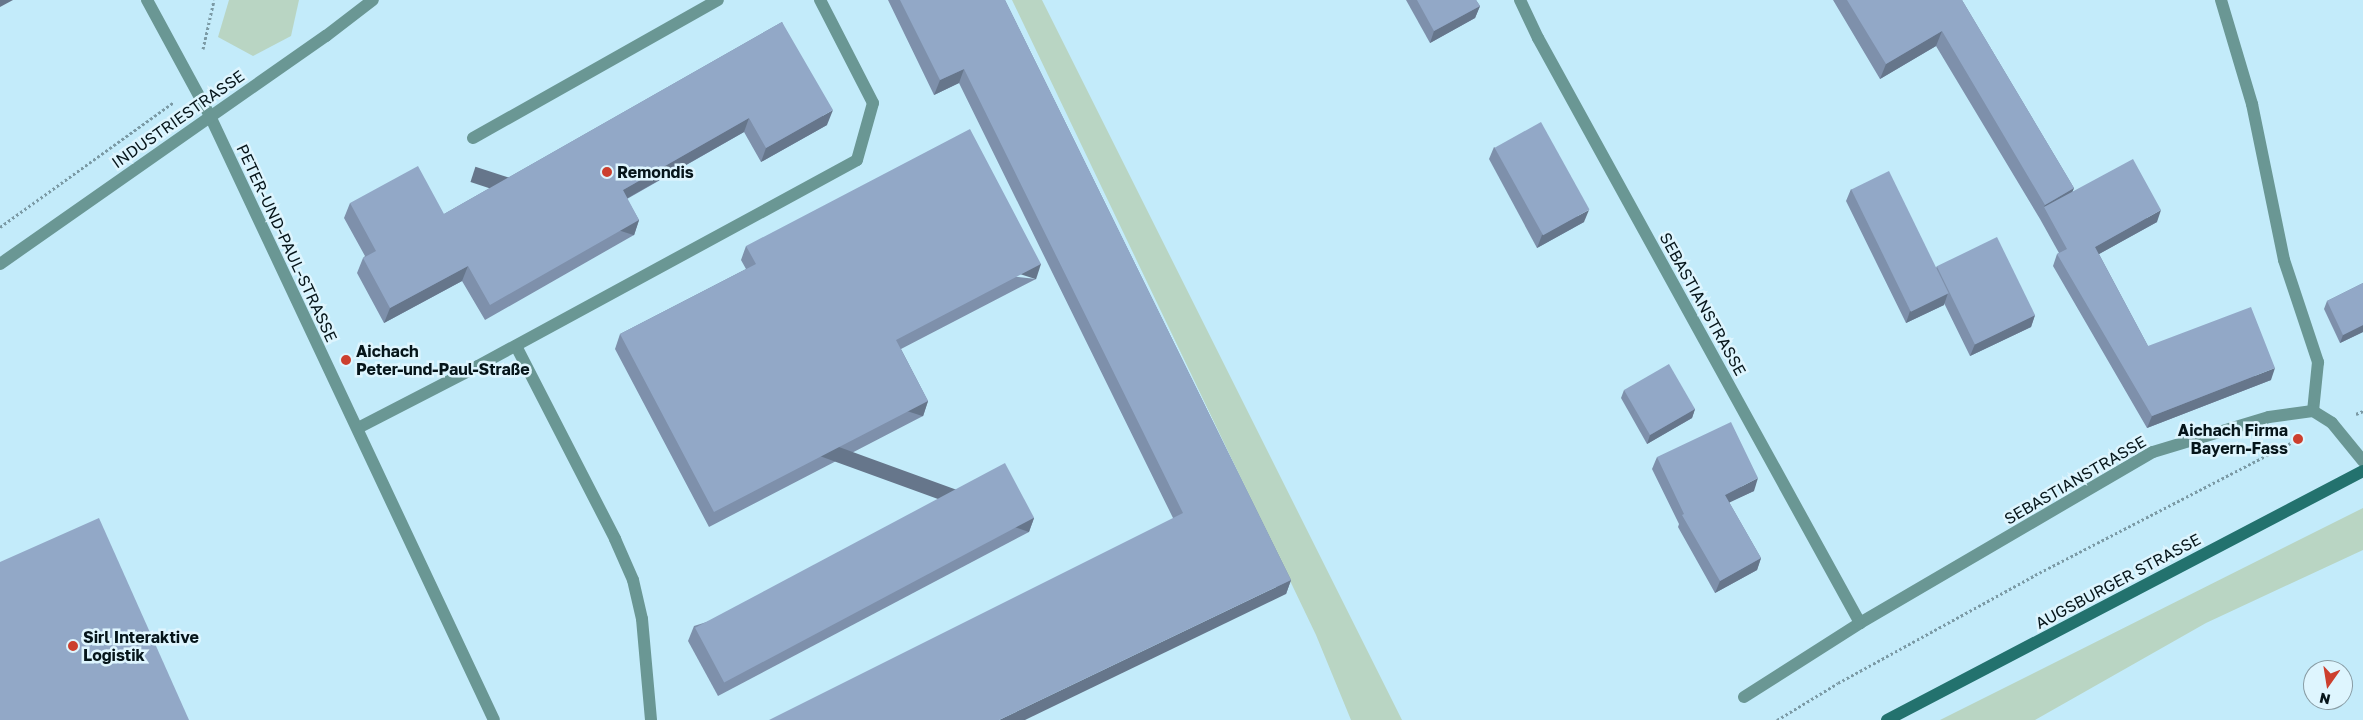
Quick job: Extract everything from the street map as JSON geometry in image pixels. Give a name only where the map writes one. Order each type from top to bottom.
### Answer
[{"type":"main road","name":"AUGSBURGER STRASSE","points":[[1888,720],[2363,471]]},
{"type":"street","name":"PETER-UND-PAUL-STRASSE","points":[[147,0],[210,116],[494,720]]},
{"type":"street","name":"INDUSTRIESTRASSE","points":[[0,264],[326,36],[373,0]]},
{"type":"street","points":[[473,138],[718,0]]},
{"type":"street","points":[[358,428],[516,346],[858,160],[873,103],[820,0]]},
{"type":"street","name":"SEBASTIANSTRASSE","points":[[1520,0],[1543,47],[1860,623]]},
{"type":"street","points":[[2221,0],[2252,104],[2284,260],[2318,362],[2313,412],[2332,423],[2363,461]]},
{"type":"street","points":[[516,346],[615,539],[633,580],[642,619],[651,720]]},
{"type":"street","name":"SEBASTIANSTRASSE","points":[[1744,697],[1860,623],[2153,452],[2269,416],[2313,412]]},
{"type":"path","points":[[0,227],[194,88],[214,0]]},
{"type":"path","points":[[1777,720],[1838,683],[2035,575],[2332,423],[2363,411]]},
{"type":"green space","points":[[229,0],[299,0],[291,36],[253,56],[218,37]]},
{"type":"green space","points":[[1012,0],[1042,0],[1402,720],[1351,720],[1316,635]]},
{"type":"green space","points":[[2363,508],[2363,550],[2206,623],[2035,720],[1940,720]]},
{"type":"building","points":[[900,0],[1005,0],[1291,580],[999,720],[769,720],[1183,513],[964,69],[940,80]]},
{"type":"building","points":[[1417,0],[1476,0],[1480,6],[1434,31]]},
{"type":"building","points":[[1847,0],[1962,0],[2074,188],[2045,205],[1942,31],[1886,64]]},
{"type":"building","name":"Remondis","points":[[782,22],[833,110],[766,148],[749,118],[623,190],[639,220],[490,305],[468,266],[390,308],[363,258],[376,251],[350,203],[418,166],[444,214]]},
{"type":"building","points":[[1541,122],[1589,209],[1543,235],[1495,148]]},
{"type":"building","points":[[970,129],[1041,264],[896,340],[928,401],[714,512],[620,334],[756,264],[746,246]]},
{"type":"building","points":[[2133,159],[2161,210],[2095,247],[2148,346],[2251,307],[2275,368],[2152,416],[2057,254],[2067,249],[2044,207]]},
{"type":"building","points":[[1889,171],[1949,293],[1911,312],[1851,189]]},
{"type":"building","points":[[1997,237],[2035,315],[1975,345],[1937,266]]},
{"type":"building","points":[[2363,283],[2363,325],[2343,335],[2327,301]]},
{"type":"building","points":[[1669,364],[1695,409],[1650,435],[1624,390]]},
{"type":"building","points":[[1731,422],[1758,478],[1725,495],[1761,558],[1720,581],[1682,515],[1684,514],[1657,457]]},
{"type":"building","points":[[1005,463],[1034,518],[724,683],[695,628]]},
{"type":"building","name":"Sirl Interaktive Logistik","points":[[99,518],[189,720],[0,720],[0,562]]},
{"type":"place","name":"Remondis","points":[[607,172]]},
{"type":"place","name":"Aichach Peter-und-Paul-Straße","points":[[346,360]]},
{"type":"place","name":"Aichach Firma Bayern-Fass","points":[[2298,439]]},
{"type":"place","name":"Sirl Interaktive Logistik","points":[[73,646]]}]
